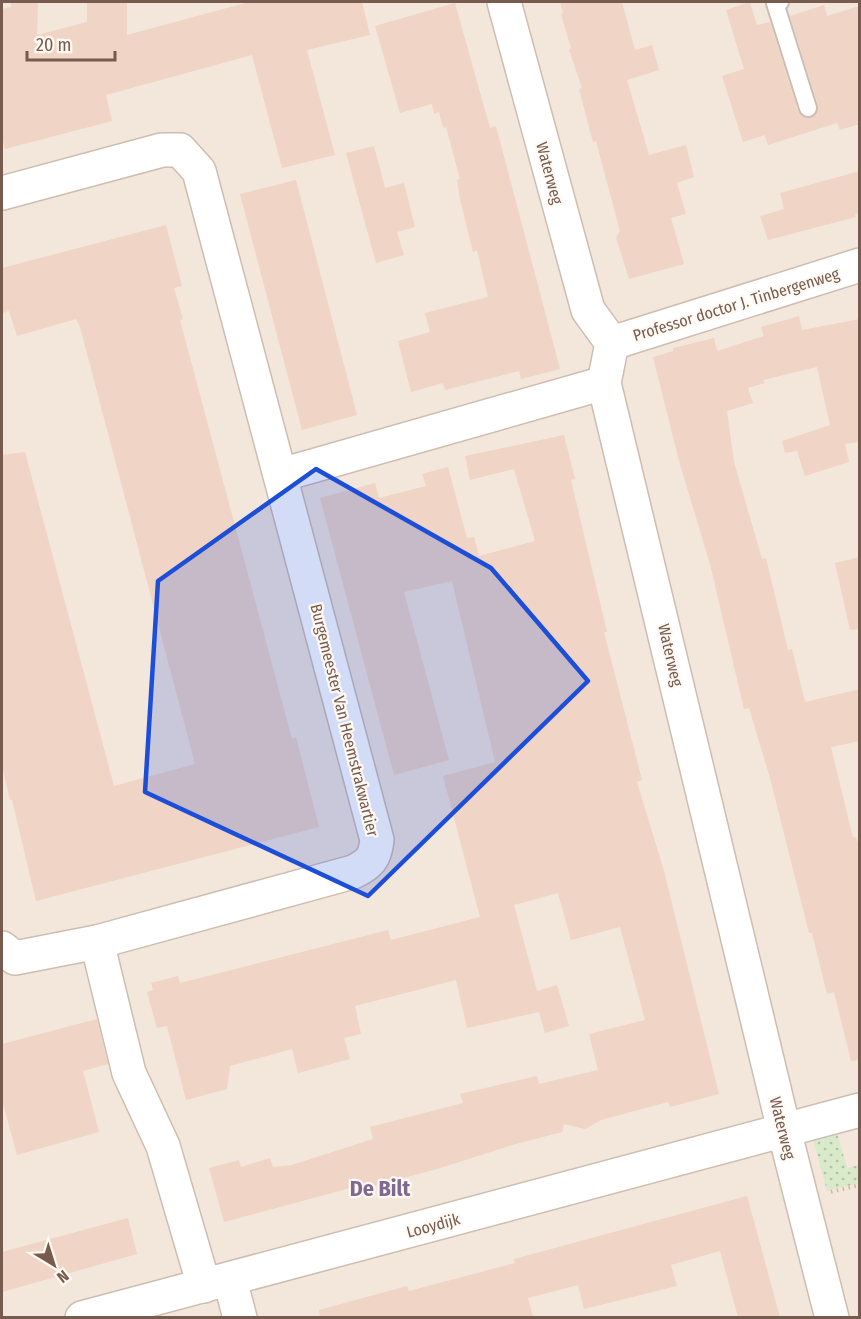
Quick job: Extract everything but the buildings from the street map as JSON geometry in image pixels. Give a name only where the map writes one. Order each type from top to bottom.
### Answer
[{"type":"street","name":"Waterweg","points":[[504,2],[588,310],[612,343],[604,383],[784,1130],[832,1317]]},
{"type":"street","name":"Burgemeester Van Heemstrakwartier","points":[[2,193],[162,150],[180,150],[191,159],[199,171],[377,840],[376,854],[368,865],[353,872],[97,942],[15,958],[2,948]]},
{"type":"street","name":"Professor doctor J. Tinbergenweg","points":[[612,343],[860,265]]},
{"type":"street","points":[[281,475],[604,383]]},
{"type":"street","points":[[97,942],[129,1073],[163,1146],[217,1283],[240,1317]]},
{"type":"street","name":"Looydijk","points":[[82,1317],[217,1283],[860,1110]]},
{"type":"lane","points":[[780,2],[775,3],[807,108]]},
{"type":"highlighted area","points":[[316,469],[491,568],[588,681],[368,896],[145,792],[158,581]]},
{"type":"shaded area","points":[[2,2],[859,2],[859,1317],[2,1317]]},
{"type":"green space","points":[[836,1129],[847,1168],[859,1165],[859,1183],[827,1191],[812,1135]]},
{"type":"district","name":"De Bilt","points":[[380,1188]]}]
